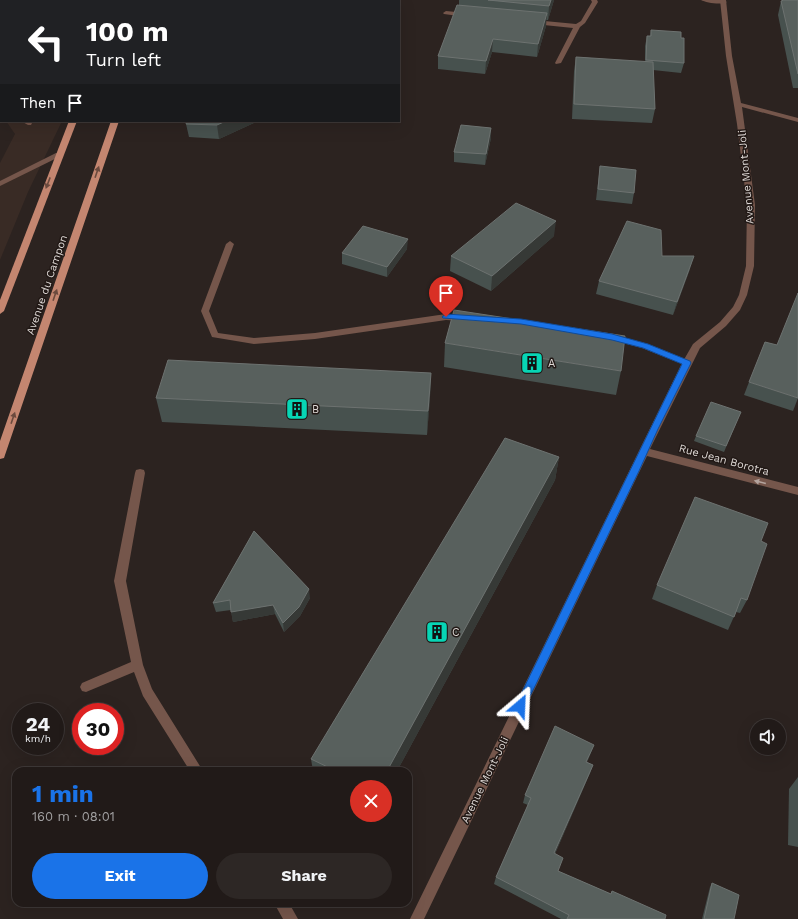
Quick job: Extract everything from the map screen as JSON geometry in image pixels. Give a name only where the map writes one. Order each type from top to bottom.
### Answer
[{"type":"main road","points":[[0,311],[73,122]]},
{"type":"main road","name":"Avenue du Campon","points":[[0,455],[115,122]]},
{"type":"street","points":[[558,63],[577,26],[583,22],[595,2],[594,0]]},
{"type":"street","points":[[704,0],[723,1]]},
{"type":"street","name":"Avenue Mont-Joli","points":[[417,919],[687,363],[696,346],[730,317],[743,295],[750,259],[751,205],[738,104],[729,56],[723,1]]},
{"type":"street","points":[[446,13],[477,16]]},
{"type":"street","points":[[523,21],[577,26]]},
{"type":"street","points":[[738,104],[798,120]]},
{"type":"street","points":[[0,184],[59,155]]},
{"type":"street","points":[[230,244],[205,310],[216,335],[254,341],[376,328],[446,317],[476,318]]},
{"type":"street","points":[[605,336],[645,346],[687,363]]},
{"type":"street","name":"Rue Jean Borotra","points":[[644,451],[798,492]]},
{"type":"street","points":[[140,473],[120,581],[137,665],[147,692],[194,767]]},
{"type":"street","points":[[86,687],[137,665]]},
{"type":"street","points":[[284,907],[291,919]]},
{"type":"shaded area","points":[[7,122],[62,122],[28,192],[0,260],[0,163],[15,134]]},
{"type":"building","points":[[488,0],[551,0],[549,6]]},
{"type":"building","points":[[798,0],[798,74],[781,1]]},
{"type":"building","points":[[457,5],[547,13],[538,44],[493,39],[486,61],[438,56]]},
{"type":"building","points":[[651,30],[681,32],[681,38],[684,38],[684,63],[646,60],[647,36],[651,36]]},
{"type":"building","points":[[576,57],[653,62],[655,109],[574,104]]},
{"type":"building","points":[[187,122],[224,122],[217,125],[186,124]]},
{"type":"building","points":[[461,125],[491,128],[486,154],[454,152]]},
{"type":"building","points":[[600,166],[636,170],[634,193],[598,189]]},
{"type":"building","points":[[516,203],[556,221],[492,276],[451,256]]},
{"type":"building","points":[[627,221],[661,230],[662,256],[694,256],[677,302],[599,281]]},
{"type":"building","points":[[363,226],[408,239],[387,267],[342,253]]},
{"type":"building","points":[[798,293],[798,398],[749,382],[765,342],[777,345]]},
{"type":"building","points":[[454,310],[625,336],[621,371],[445,343]]},
{"type":"building","points":[[168,360],[431,373],[428,411],[156,398]]},
{"type":"building","points":[[711,402],[741,412],[726,446],[696,436]]},
{"type":"building","name":"C","points":[[505,438],[559,457],[389,767],[328,767],[311,759]]},
{"type":"building","points":[[695,497],[768,523],[761,541],[767,544],[747,600],[741,598],[734,617],[657,585]]},
{"type":"building","points":[[254,531],[309,589],[299,607],[283,623],[273,605],[231,612],[230,600],[213,603]]},
{"type":"building","points":[[555,726],[594,745],[586,762],[593,765],[554,853],[563,858],[558,871],[611,894],[612,891],[666,915],[665,919],[567,919],[569,915],[496,877],[531,798],[525,795]]},
{"type":"building","points":[[712,883],[739,895],[734,919],[704,919]]},
{"type":"place","name":"A","points":[[532,363]]},
{"type":"place","name":"B","points":[[297,409]]},
{"type":"place","name":"C","points":[[437,632]]},
{"type":"route","points":[[446,317],[521,321],[612,337],[645,346],[687,363],[647,442],[635,471],[520,706]]}]
